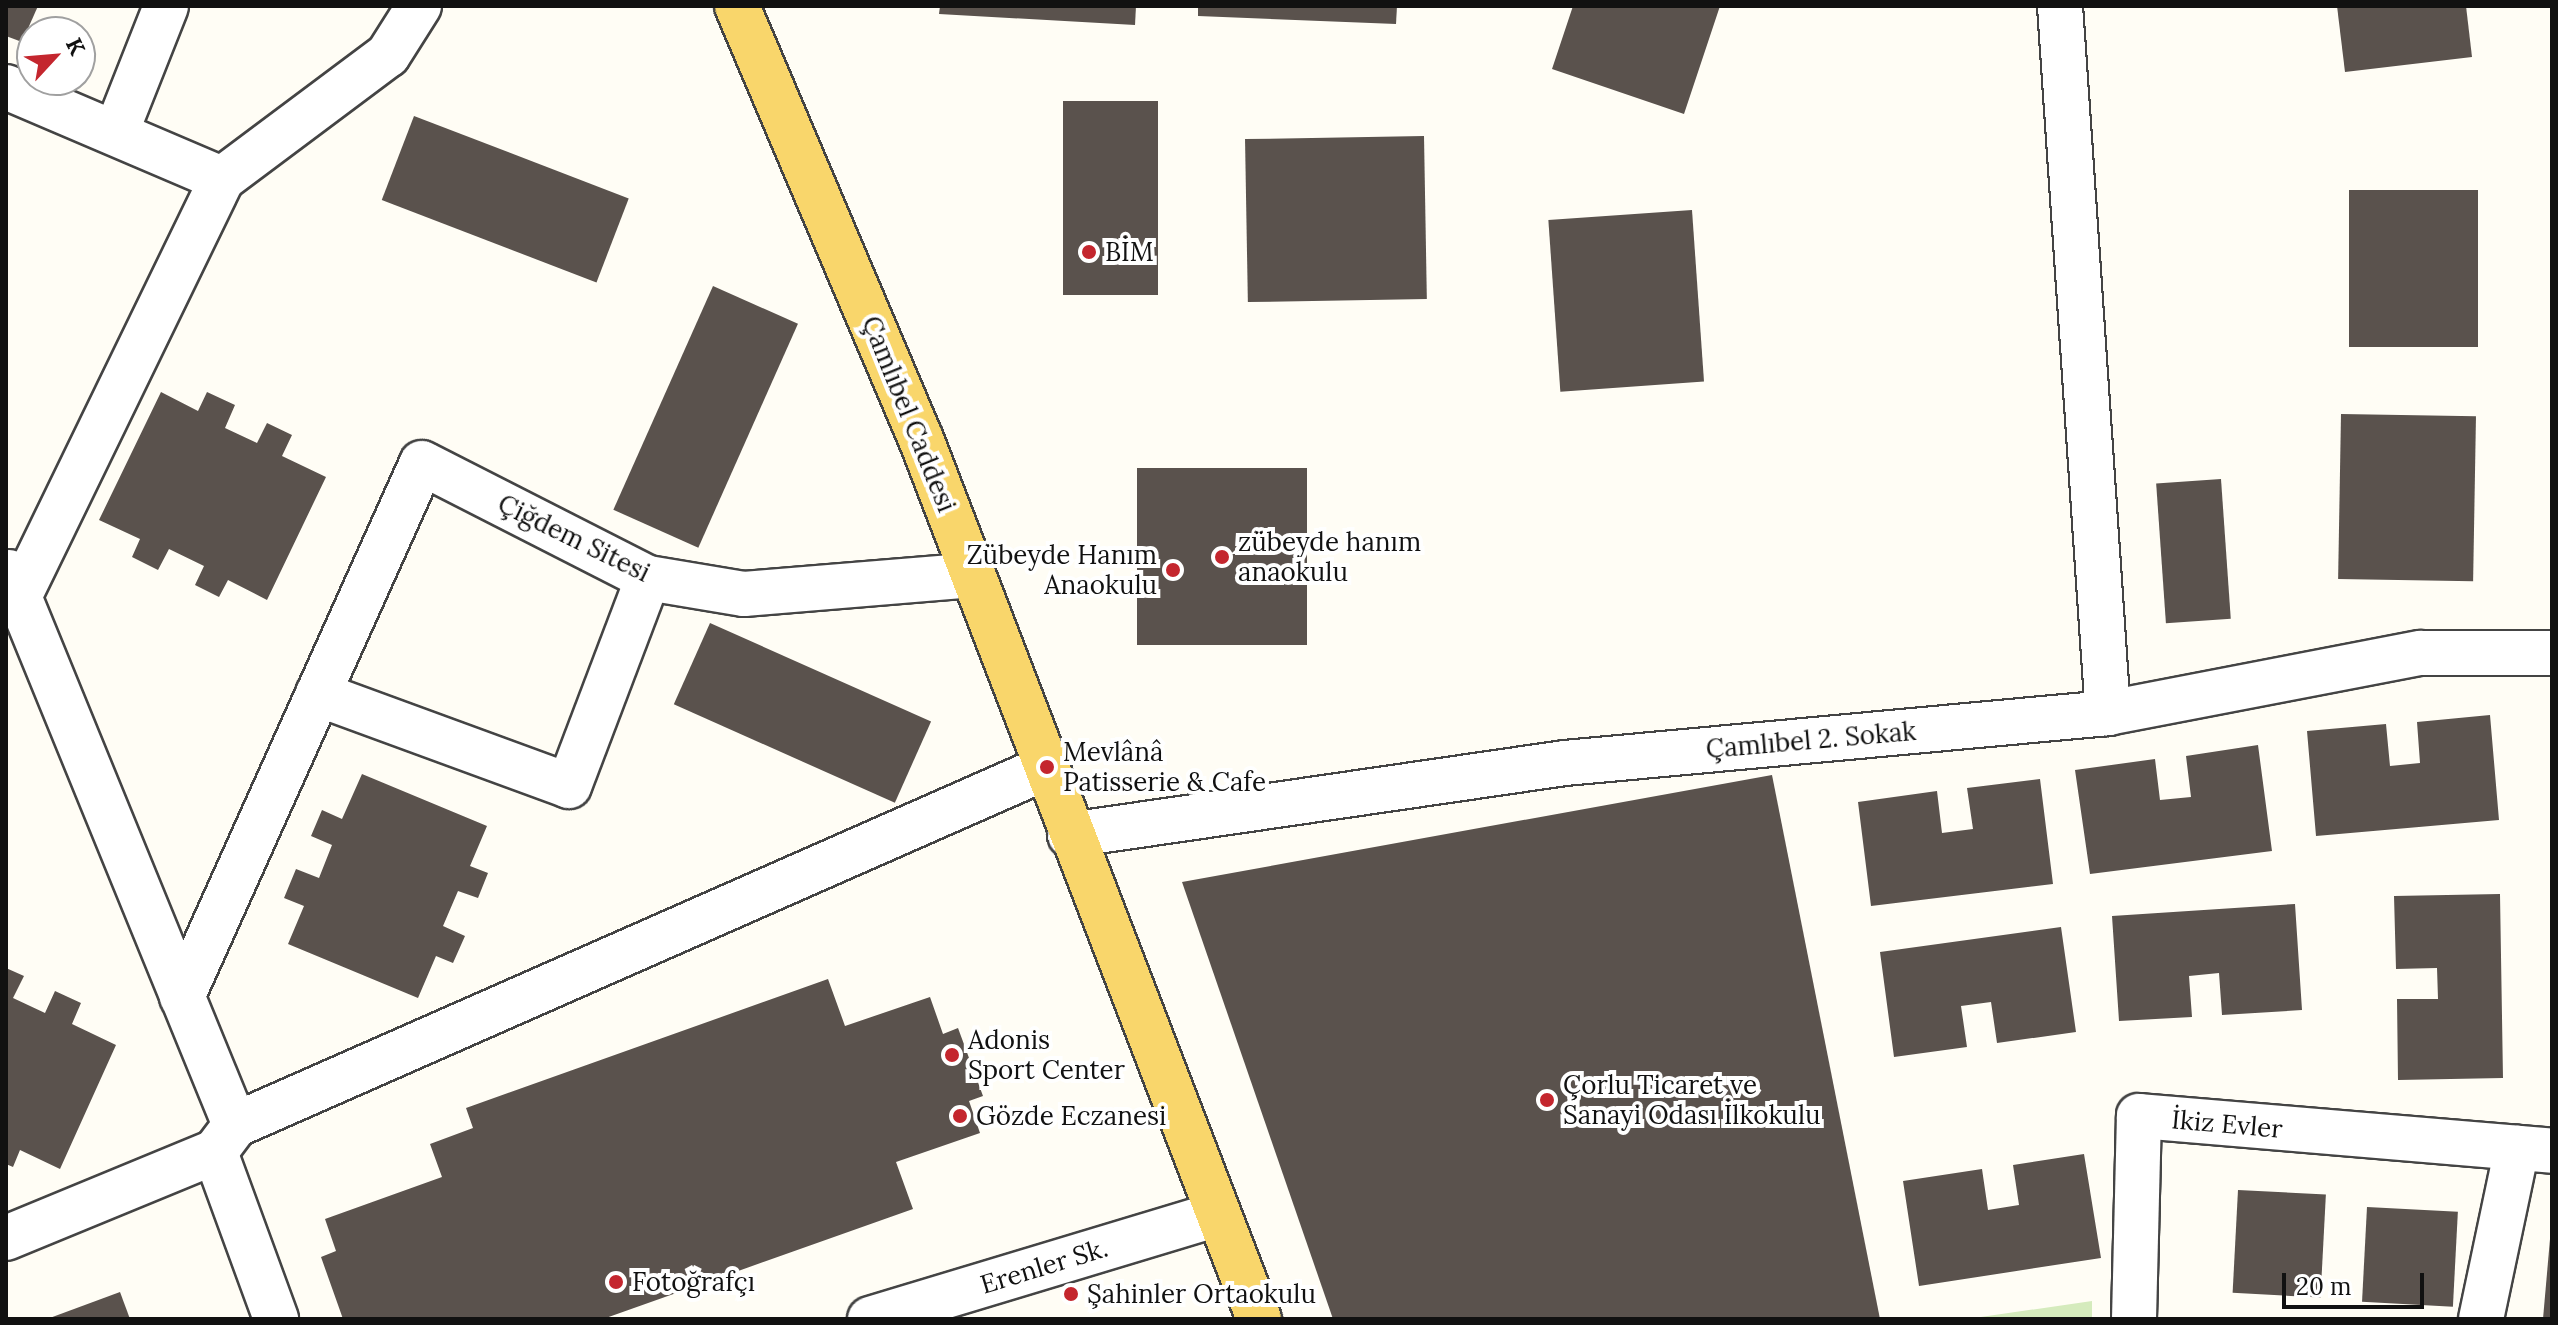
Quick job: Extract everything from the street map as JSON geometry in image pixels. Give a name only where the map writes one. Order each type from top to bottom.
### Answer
[{"type":"main road","name":"Çamlıbel Caddesi","points":[[737,6],[973,575],[1070,835],[1259,1319]]},
{"type":"street","points":[[117,130],[166,6]]},
{"type":"street","points":[[276,1319],[182,997],[13,581],[222,179],[388,55],[419,6]]},
{"type":"street","points":[[2060,6],[2108,713]]},
{"type":"street","points":[[6,87],[117,130],[222,179]]},
{"type":"street","name":"Çiğdem Sitesi","points":[[318,694],[422,463],[648,578],[744,594],[973,575]]},
{"type":"street","points":[[182,997],[318,694],[569,786],[648,578]]},
{"type":"street","name":"Çamlıbel 2. Sokak","points":[[1070,835],[1565,763],[2108,713],[2421,653],[2552,653]]},
{"type":"street","points":[[6,1238],[1047,767]]},
{"type":"street","name":"İkiz Evler","points":[[2134,1319],[2139,1116],[2534,1150],[2481,1319]]},
{"type":"street","name":"Erenler Sk.","points":[[870,1319],[1218,1214]]},
{"type":"green space","points":[[2092,1301],[2092,1319],[1967,1319]]},
{"type":"building","points":[[6,6],[38,6],[34,16],[16,16],[16,40],[6,36]]},
{"type":"building","points":[[940,6],[1136,6],[1135,25],[939,14]]},
{"type":"building","points":[[1198,6],[1397,6],[1396,24],[1198,16]]},
{"type":"building","points":[[1573,6],[1720,6],[1684,114],[1552,69]]},
{"type":"building","points":[[2337,6],[2466,6],[2472,57],[2345,72]]},
{"type":"building","points":[[1063,101],[1158,101],[1158,295],[1063,295]]},
{"type":"building","points":[[414,116],[629,198],[596,282],[382,200]]},
{"type":"building","points":[[1424,136],[1427,299],[1248,302],[1245,139]]},
{"type":"building","points":[[2349,190],[2478,190],[2478,347],[2349,347]]},
{"type":"building","points":[[1692,210],[1704,382],[1560,392],[1548,220]]},
{"type":"building","points":[[713,286],[798,324],[698,548],[613,510]]},
{"type":"building","points":[[161,392],[198,411],[207,392],[235,405],[225,428],[257,443],[267,423],[292,435],[282,456],[326,477],[267,600],[228,580],[219,597],[195,585],[204,566],[169,549],[158,570],[132,557],[140,539],[99,520]]},
{"type":"building","points":[[2341,414],[2476,416],[2473,581],[2338,579]]},
{"type":"building","name":"zübeyde hanım anaokulu","points":[[1137,468],[1307,468],[1307,645],[1137,645]]},
{"type":"building","points":[[2221,479],[2231,619],[2166,623],[2156,484]]},
{"type":"building","points":[[710,623],[931,721],[895,803],[674,704]]},
{"type":"building","points":[[2490,715],[2499,820],[2316,836],[2307,731],[2386,724],[2390,766],[2420,763],[2417,722]]},
{"type":"building","points":[[2258,745],[2272,851],[2090,874],[2075,770],[2155,759],[2160,800],[2191,797],[2186,756]]},
{"type":"building","points":[[362,774],[487,826],[470,866],[488,873],[478,898],[458,891],[443,926],[465,936],[453,963],[436,956],[418,998],[288,944],[304,906],[284,898],[296,869],[319,878],[332,845],[311,836],[322,810],[342,819]]},
{"type":"building","name":"Çorlu Ticaret ve Sanayi Odası İlkokulu","points":[[1772,775],[1880,1319],[1333,1319],[1182,882]]},
{"type":"building","points":[[2040,779],[2053,884],[1871,906],[1858,802],[1937,791],[1942,833],[1973,829],[1967,788]]},
{"type":"building","points":[[2500,894],[2503,1078],[2398,1080],[2397,999],[2438,999],[2437,968],[2396,969],[2394,896]]},
{"type":"building","points":[[2295,904],[2302,1010],[2222,1015],[2219,973],[2189,976],[2192,1017],[2119,1021],[2112,916]]},
{"type":"building","points":[[2061,927],[2076,1032],[1997,1043],[1991,1002],[1961,1006],[1967,1047],[1894,1057],[1880,952]]},
{"type":"building","points":[[6,968],[24,976],[13,998],[45,1013],[55,991],[81,1003],[72,1024],[116,1045],[60,1169],[20,1150],[13,1167],[6,1164]]},
{"type":"building","points":[[828,979],[845,1026],[930,997],[943,1034],[958,1028],[983,1096],[969,1101],[980,1133],[896,1162],[913,1209],[603,1319],[343,1319],[321,1257],[336,1251],[325,1219],[442,1177],[430,1144],[473,1128],[466,1108]]},
{"type":"building","points":[[2084,1154],[2101,1258],[1919,1286],[1903,1181],[1982,1169],[1988,1210],[2019,1205],[2013,1165]]},
{"type":"building","points":[[2238,1190],[2326,1195],[2320,1297],[2233,1293]]},
{"type":"building","points":[[2367,1207],[2458,1212],[2453,1307],[2362,1302]]},
{"type":"building","points":[[2550,1239],[2552,1319],[2543,1319]]},
{"type":"building","points":[[120,1292],[130,1319],[47,1319]]},
{"type":"place","name":"BİM","points":[[1089,252]]},
{"type":"place","name":"zübeyde hanım anaokulu","points":[[1222,557]]},
{"type":"place","name":"Zübeyde Hanım Anaokulu","points":[[1173,570]]},
{"type":"place","name":"Mevlânâ Patisserie & Cafe","points":[[1047,767]]},
{"type":"place","name":"Adonis Sport Center","points":[[952,1055]]},
{"type":"place","name":"Çorlu Ticaret ve Sanayi Odası İlkokulu","points":[[1547,1100]]},
{"type":"place","name":"Gözde Eczanesi","points":[[960,1116]]},
{"type":"place","name":"Fotoğrafçı","points":[[616,1282]]},
{"type":"place","name":"Şahinler Ortaokulu","points":[[1071,1294]]}]
